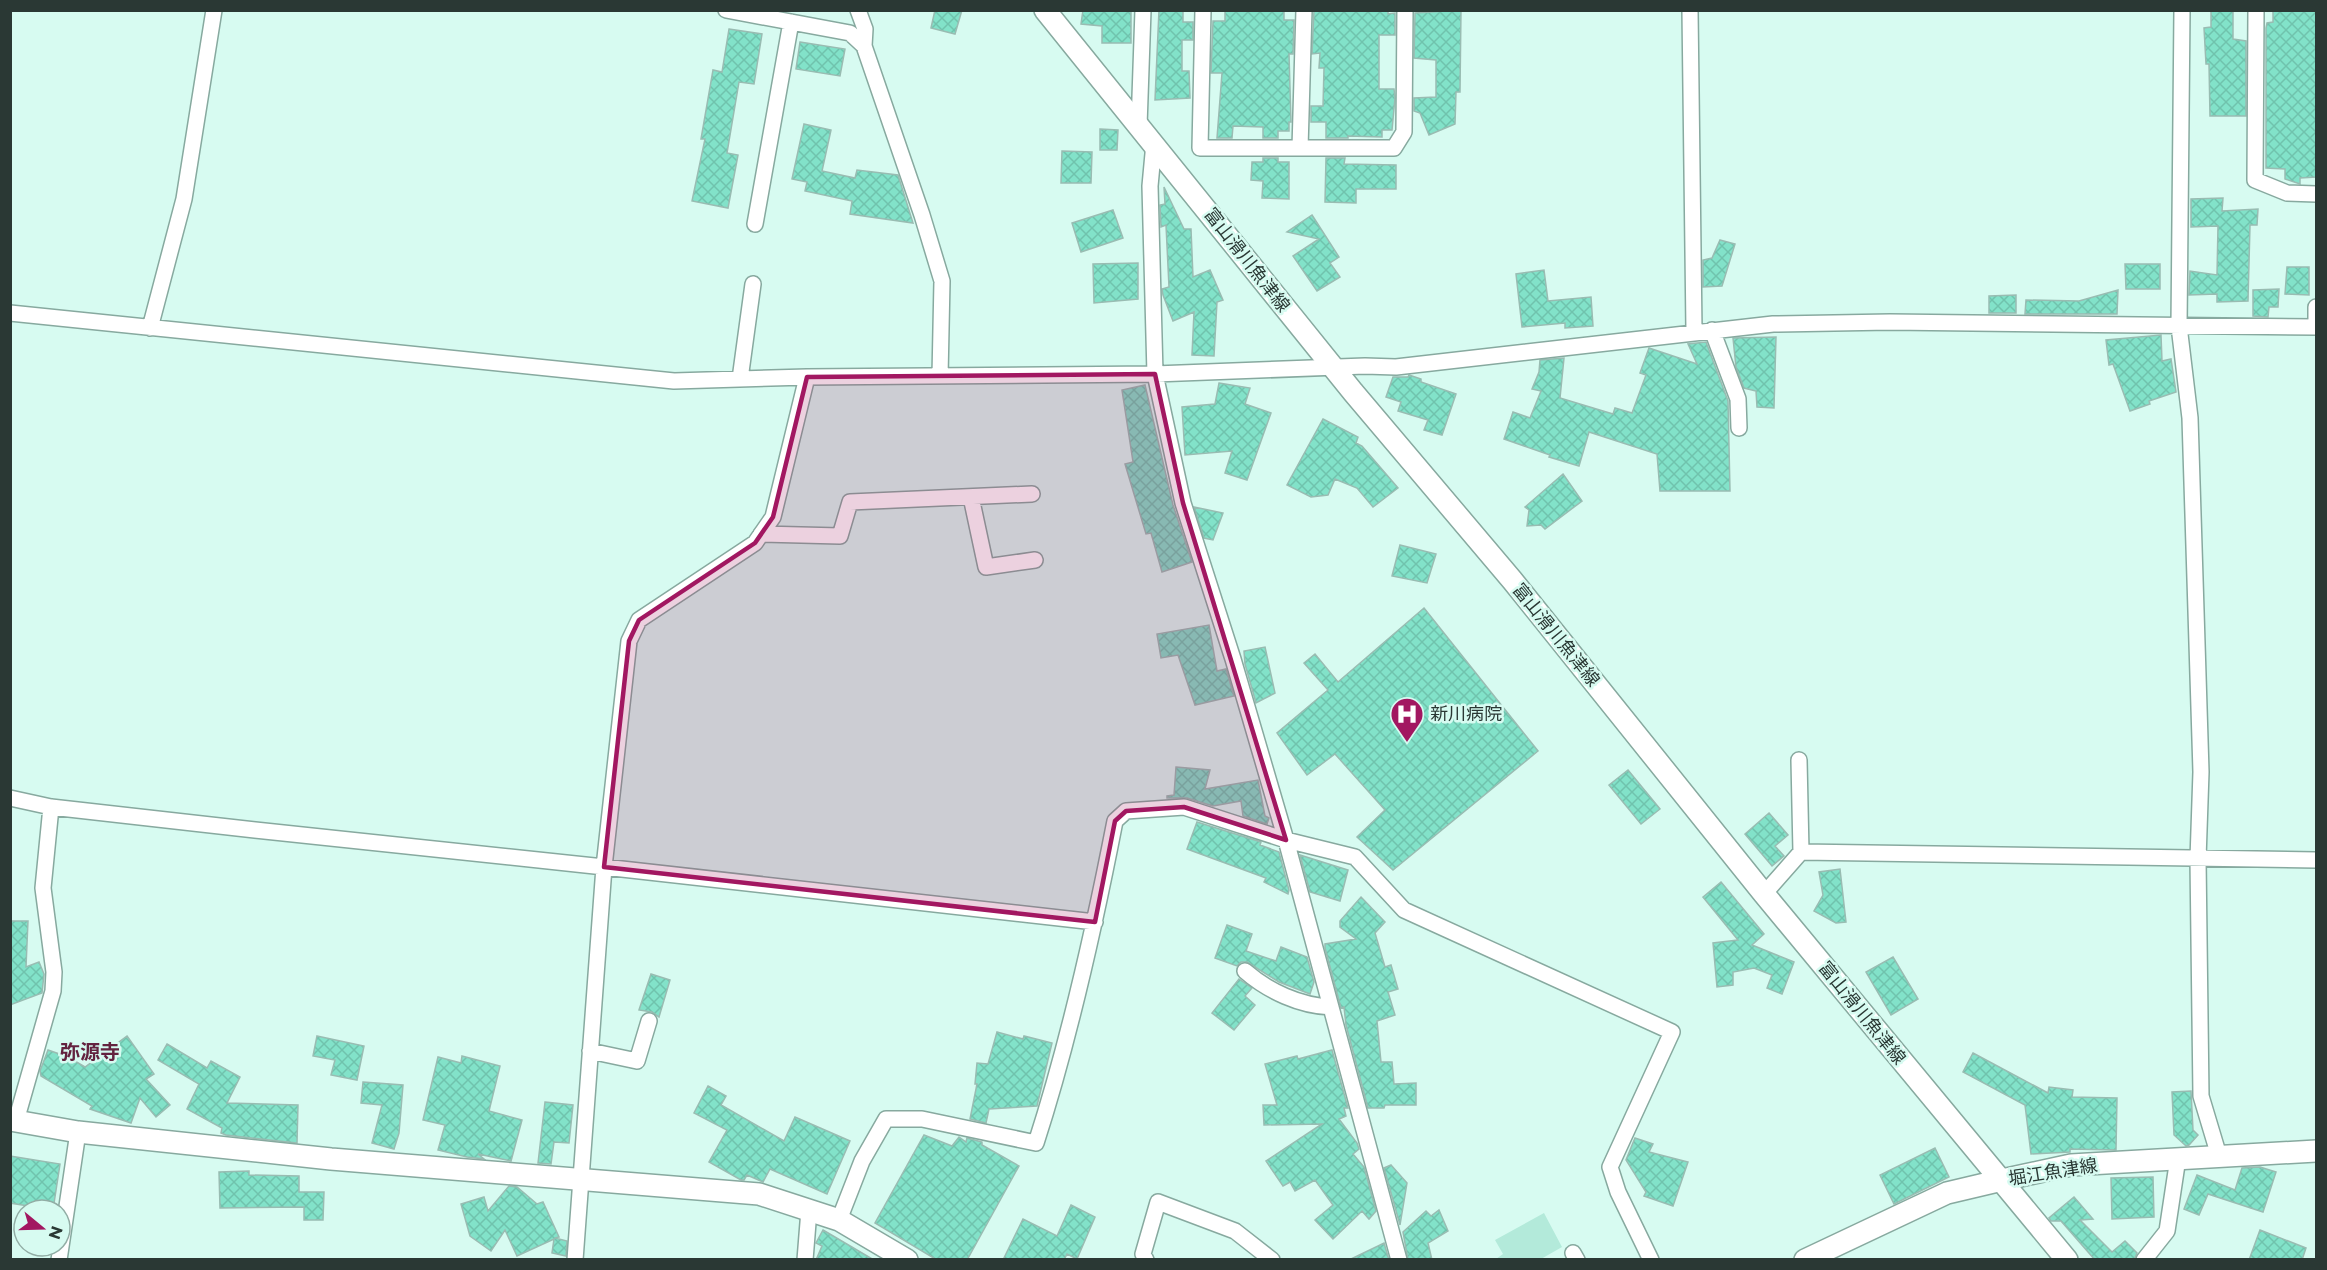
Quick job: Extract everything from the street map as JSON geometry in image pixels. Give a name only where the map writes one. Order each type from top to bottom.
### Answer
[{"type":"main road","name":"富山滑川魚津線","points":[[1045,10],[1332,367],[1512,580],[1764,894],[2067,1260]]},
{"type":"main road","points":[[13,1121],[78,1132],[332,1159],[759,1194],[839,1220],[907,1260]]},
{"type":"main road","name":"堀江魚津線","points":[[1805,1260],[1947,1193],[2071,1165],[2316,1151]]},
{"type":"street","points":[[150,328],[184,199],[214,10]]},
{"type":"street","points":[[726,10],[850,33],[864,46]]},
{"type":"street","points":[[858,10],[865,29],[864,46],[922,215],[942,281],[940,376]]},
{"type":"street","points":[[1139,126],[1143,10]]},
{"type":"street","points":[[1203,10],[1200,148],[1394,148],[1404,132],[1405,10]]},
{"type":"street","points":[[1300,148],[1304,10]]},
{"type":"street","points":[[1690,10],[1694,331]]},
{"type":"street","points":[[2182,10],[2179,326],[2190,418],[2201,772],[2198,859],[2200,1096],[2219,1156]]},
{"type":"street","points":[[2256,10],[2255,180],[2287,194],[2316,194]]},
{"type":"street","points":[[755,224],[791,22]]},
{"type":"street","points":[[1154,143],[1150,186],[1155,374],[1183,503],[1233,659],[1286,840],[1399,1260]]},
{"type":"street","points":[[740,379],[753,284]]},
{"type":"street","points":[[10,313],[662,380],[1155,374],[1332,367],[1396,367],[1694,331],[1773,324],[1890,322],[2316,327],[2316,307]]},
{"type":"street","points":[[1712,330],[1738,399],[1739,428]]},
{"type":"street","points":[[575,1260],[604,867],[629,641],[639,620],[755,543],[773,517],[807,377]]},
{"type":"street","points":[[761,534],[840,536],[850,502],[1032,494]]},
{"type":"street","points":[[972,497],[986,567],[1035,560]]},
{"type":"street","points":[[1764,894],[1801,852],[1799,760]]},
{"type":"street","points":[[10,798],[51,807],[1095,922]]},
{"type":"street","points":[[13,1121],[53,991],[54,972],[43,888],[51,807]]},
{"type":"street","points":[[839,1220],[862,1161],[886,1119],[922,1119],[1036,1143],[1050,1100],[1095,922],[1115,821],[1126,811],[1184,807],[1286,840],[1355,857],[1404,910],[1672,1032],[1610,1167],[1617,1192],[1651,1260]]},
{"type":"street","points":[[1801,852],[2316,860]]},
{"type":"street","points":[[1245,970],[1262,986],[1314,1007],[1331,1007]]},
{"type":"street","points":[[590,1051],[637,1061],[650,1021]]},
{"type":"street","points":[[59,1260],[78,1132]]},
{"type":"street","points":[[2144,1260],[2167,1231],[2178,1158]]},
{"type":"street","points":[[1146,1260],[1143,1254],[1158,1202],[1235,1231],[1272,1260]]},
{"type":"street","points":[[805,1260],[808,1210]]},
{"type":"highlighted area","points":[[1155,374],[1183,503],[1286,840],[1184,807],[1126,811],[1115,821],[1095,922],[604,867],[629,641],[639,620],[755,543],[773,517],[807,377]]},
{"type":"green space","points":[[1544,1213],[1562,1247],[1541,1259],[1496,1259],[1503,1254],[1495,1240]]},
{"type":"building","points":[[935,10],[962,10],[955,34],[931,28]]},
{"type":"building","points":[[1083,10],[1131,10],[1131,43],[1102,43],[1102,26],[1081,24]]},
{"type":"building","points":[[1159,10],[1183,10],[1183,22],[1193,22],[1193,40],[1182,40],[1182,71],[1189,71],[1190,98],[1155,100]]},
{"type":"building","points":[[1225,10],[1284,10],[1284,20],[1294,20],[1293,54],[1289,54],[1291,122],[1289,122],[1289,131],[1278,131],[1278,138],[1263,138],[1263,127],[1233,126],[1232,138],[1217,138],[1222,73],[1211,73],[1213,21],[1225,21]]},
{"type":"building","points":[[1314,10],[1388,10],[1388,14],[1395,13],[1395,35],[1379,35],[1379,89],[1394,89],[1395,98],[1392,130],[1382,130],[1382,137],[1326,138],[1326,122],[1311,122],[1311,106],[1323,106],[1324,68],[1319,68],[1320,53],[1312,54]]},
{"type":"building","points":[[1461,10],[1460,92],[1456,92],[1455,124],[1429,135],[1420,113],[1414,111],[1414,98],[1436,97],[1436,60],[1414,58],[1415,13]]},
{"type":"building","points":[[2211,10],[2233,10],[2233,39],[2246,41],[2246,116],[2210,116],[2209,64],[2206,64],[2204,28],[2211,27]]},
{"type":"building","points":[[2273,10],[2316,10],[2316,177],[2300,178],[2300,184],[2285,179],[2285,169],[2266,168],[2266,28],[2267,23],[2273,22]]},
{"type":"building","points":[[729,29],[762,34],[754,84],[739,82],[727,153],[738,155],[728,208],[692,201],[705,139],[701,139],[713,70],[722,72]]},
{"type":"building","points":[[800,42],[845,49],[840,76],[796,69]]},
{"type":"building","points":[[804,124],[831,130],[822,171],[855,178],[857,170],[898,175],[913,223],[850,214],[852,201],[805,191],[807,182],[792,179]]},
{"type":"building","points":[[1100,129],[1118,130],[1117,150],[1100,150]]},
{"type":"building","points":[[1062,151],[1092,152],[1091,183],[1061,183]]},
{"type":"building","points":[[1263,158],[1278,158],[1278,162],[1289,162],[1289,199],[1262,198],[1263,181],[1251,180],[1252,162],[1263,162]]},
{"type":"building","points":[[1326,158],[1345,158],[1344,164],[1396,165],[1396,189],[1356,189],[1356,203],[1325,202]]},
{"type":"building","points":[[1164,187],[1184,229],[1191,229],[1193,277],[1210,270],[1223,300],[1217,302],[1214,356],[1192,355],[1194,312],[1173,321],[1163,295],[1162,289],[1169,287],[1166,225],[1161,227],[1160,205],[1165,204]]},
{"type":"building","points":[[2223,198],[2222,211],[2258,209],[2257,225],[2250,225],[2248,301],[2217,302],[2217,294],[2189,295],[2190,271],[2217,275],[2218,226],[2191,227],[2191,199]]},
{"type":"building","points":[[1113,210],[1123,238],[1081,252],[1072,223]]},
{"type":"building","points":[[1312,215],[1339,257],[1330,263],[1340,277],[1317,291],[1293,256],[1319,239],[1287,232]]},
{"type":"building","points":[[1720,240],[1735,244],[1722,286],[1703,287],[1703,260],[1712,258]]},
{"type":"building","points":[[1138,263],[1138,299],[1094,303],[1093,264]]},
{"type":"building","points":[[2125,264],[2160,264],[2160,289],[2126,289]]},
{"type":"building","points":[[2287,267],[2309,267],[2309,295],[2285,294]]},
{"type":"building","points":[[1544,270],[1548,301],[1591,297],[1593,326],[1565,328],[1565,323],[1522,327],[1516,274]]},
{"type":"building","points":[[2279,289],[2278,307],[2269,307],[2268,317],[2253,316],[2253,290]]},
{"type":"building","points":[[2118,290],[2117,314],[2025,314],[2026,300],[2079,301]]},
{"type":"building","points":[[2016,295],[2016,313],[1989,313],[1989,296]]},
{"type":"building","points":[[2161,335],[2162,361],[2171,359],[2176,392],[2149,401],[2150,404],[2130,411],[2113,364],[2109,365],[2106,340]]},
{"type":"building","points":[[1776,337],[1774,408],[1757,407],[1756,391],[1744,388],[1736,367],[1733,338]]},
{"type":"building","points":[[1706,342],[1728,401],[1730,491],[1660,491],[1657,454],[1589,432],[1579,466],[1504,439],[1513,412],[1530,418],[1541,391],[1532,389],[1539,372],[1540,360],[1564,358],[1560,398],[1613,414],[1615,408],[1632,413],[1646,375],[1640,373],[1649,348],[1697,364],[1688,344]]},
{"type":"building","points":[[1409,375],[1421,379],[1421,382],[1456,394],[1442,435],[1424,430],[1428,420],[1398,411],[1401,402],[1386,397],[1393,377],[1408,377]]},
{"type":"building","points":[[1219,383],[1250,388],[1245,404],[1271,413],[1247,480],[1225,473],[1232,451],[1185,455],[1182,407],[1215,404]]},
{"type":"building","points":[[1145,385],[1173,505],[1192,562],[1162,572],[1151,533],[1146,534],[1125,464],[1133,462],[1122,390]]},
{"type":"building","points":[[1323,419],[1358,437],[1356,443],[1362,446],[1398,488],[1373,507],[1357,488],[1335,479],[1328,495],[1311,497],[1287,485]]},
{"type":"building","points":[[1563,474],[1582,501],[1545,529],[1541,525],[1527,526],[1529,510],[1525,507]]},
{"type":"building","points":[[1194,507],[1223,513],[1213,540],[1204,538]]},
{"type":"building","points":[[1400,545],[1436,554],[1427,583],[1392,576]]},
{"type":"building","points":[[1424,608],[1538,751],[1393,870],[1357,837],[1385,810],[1335,754],[1307,775],[1277,733],[1328,690],[1304,663],[1315,654],[1338,682]]},
{"type":"building","points":[[1209,625],[1217,671],[1226,669],[1234,696],[1195,705],[1178,655],[1161,658],[1157,634]]},
{"type":"building","points":[[1265,647],[1275,693],[1256,703],[1245,664],[1244,651]]},
{"type":"building","points":[[1176,767],[1210,770],[1205,789],[1258,780],[1265,816],[1269,818],[1267,824],[1243,816],[1241,801],[1213,806],[1187,798],[1167,798],[1167,796],[1174,795]]},
{"type":"building","points":[[1628,770],[1660,809],[1641,824],[1609,785]]},
{"type":"building","points":[[1769,813],[1788,835],[1775,846],[1784,856],[1772,866],[1745,834]]},
{"type":"building","points":[[1197,822],[1261,842],[1260,845],[1279,852],[1289,890],[1288,894],[1264,882],[1266,878],[1187,849]]},
{"type":"building","points":[[1300,855],[1348,870],[1340,901],[1310,892]]},
{"type":"building","points":[[1840,869],[1846,922],[1836,923],[1814,911],[1823,895],[1819,872]]},
{"type":"building","points":[[1721,882],[1764,934],[1752,945],[1794,962],[1782,994],[1767,988],[1772,975],[1754,968],[1733,972],[1733,985],[1717,987],[1713,943],[1738,940],[1703,897]]},
{"type":"building","points":[[1361,897],[1385,922],[1375,933],[1385,967],[1391,965],[1398,989],[1388,992],[1395,1015],[1377,1021],[1381,1062],[1392,1062],[1394,1084],[1416,1083],[1416,1105],[1385,1105],[1384,1108],[1368,1108],[1346,1025],[1344,1007],[1341,1008],[1325,948],[1325,944],[1356,939],[1340,927],[1340,921]]},
{"type":"building","points":[[10,921],[28,921],[26,967],[39,962],[44,974],[42,993],[10,1005]]},
{"type":"building","points":[[1227,925],[1252,934],[1246,951],[1276,961],[1281,947],[1307,957],[1314,982],[1310,994],[1279,982],[1247,962],[1241,962],[1237,966],[1215,958]]},
{"type":"building","points":[[1893,957],[1918,999],[1891,1015],[1866,972]]},
{"type":"building","points":[[651,974],[670,980],[659,1017],[652,1012],[639,1010]]},
{"type":"building","points":[[1239,979],[1252,988],[1245,996],[1255,1005],[1234,1030],[1212,1013]]},
{"type":"building","points":[[997,1032],[1052,1043],[1037,1106],[989,1109],[986,1123],[970,1119],[977,1084],[975,1084],[977,1063],[988,1064]]},
{"type":"building","points":[[127,1036],[154,1074],[146,1079],[170,1105],[156,1117],[140,1098],[131,1123],[90,1109],[92,1106],[41,1076],[40,1071],[48,1050],[68,1057],[85,1067]]},
{"type":"building","points":[[317,1036],[364,1046],[357,1080],[331,1075],[335,1060],[313,1056]]},
{"type":"building","points":[[167,1044],[207,1068],[211,1061],[240,1077],[227,1103],[298,1105],[297,1143],[226,1135],[221,1133],[222,1128],[187,1109],[199,1084],[158,1060]]},
{"type":"building","points":[[1332,1050],[1348,1108],[1344,1108],[1346,1116],[1339,1119],[1357,1143],[1359,1149],[1353,1154],[1364,1167],[1376,1211],[1369,1219],[1362,1211],[1333,1239],[1315,1220],[1333,1205],[1315,1180],[1295,1191],[1290,1182],[1283,1186],[1266,1161],[1322,1124],[1264,1125],[1263,1105],[1277,1105],[1265,1064],[1297,1056],[1298,1059]]},
{"type":"building","points":[[1973,1053],[2048,1093],[2049,1087],[2073,1090],[2072,1097],[2117,1098],[2116,1150],[2070,1149],[2070,1152],[2031,1154],[2025,1105],[1963,1072]]},
{"type":"building","points":[[462,1056],[500,1066],[489,1111],[522,1120],[511,1161],[478,1154],[484,1159],[467,1157],[438,1150],[445,1125],[423,1120],[438,1057],[461,1063]]},
{"type":"building","points":[[363,1082],[403,1085],[399,1133],[394,1149],[372,1143],[382,1105],[361,1103]]},
{"type":"building","points":[[708,1086],[726,1096],[721,1105],[784,1141],[795,1117],[850,1141],[827,1194],[770,1169],[763,1182],[747,1175],[744,1180],[741,1180],[709,1162],[727,1130],[694,1113]]},
{"type":"building","points":[[2191,1091],[2193,1130],[2198,1135],[2186,1146],[2174,1135],[2172,1092]]},
{"type":"building","points":[[545,1102],[573,1105],[569,1143],[554,1142],[551,1164],[538,1163]]},
{"type":"building","points":[[924,1135],[952,1146],[959,1137],[966,1142],[967,1138],[982,1142],[982,1145],[1019,1166],[967,1260],[937,1260],[875,1223]]},
{"type":"building","points":[[1635,1138],[1653,1144],[1649,1152],[1688,1162],[1673,1206],[1644,1196],[1646,1192],[1626,1160]]},
{"type":"building","points":[[1935,1148],[1949,1177],[1894,1204],[1880,1175]]},
{"type":"building","points":[[10,1156],[60,1164],[55,1198],[12,1198],[12,1203],[10,1203]]},
{"type":"building","points":[[1391,1165],[1407,1183],[1400,1225],[1384,1168]]},
{"type":"building","points":[[2260,1167],[2276,1172],[2263,1212],[2208,1194],[2199,1215],[2184,1209],[2197,1175],[2235,1190],[2242,1168]]},
{"type":"building","points":[[249,1171],[249,1175],[299,1176],[299,1192],[324,1192],[323,1220],[304,1220],[304,1207],[220,1208],[219,1172]]},
{"type":"building","points":[[2153,1177],[2154,1217],[2112,1219],[2111,1178]]},
{"type":"building","points":[[509,1186],[517,1187],[537,1204],[543,1202],[559,1237],[555,1238],[567,1241],[566,1256],[552,1253],[554,1239],[517,1256],[505,1230],[491,1251],[470,1236],[461,1204],[484,1197],[488,1211]]},
{"type":"building","points":[[2074,1197],[2093,1219],[2080,1220],[2112,1252],[2125,1241],[2137,1253],[2134,1260],[2095,1260],[2061,1221],[2051,1221],[2049,1218]]},
{"type":"building","points":[[1071,1205],[1095,1217],[1077,1259],[1067,1254],[1064,1260],[1003,1260],[1023,1219],[1057,1236]]},
{"type":"building","points":[[1439,1210],[1448,1231],[1428,1243],[1432,1260],[1408,1260],[1403,1232],[1426,1211],[1431,1216]]},
{"type":"building","points":[[823,1230],[874,1260],[816,1260],[822,1246],[816,1243]]},
{"type":"building","points":[[2260,1230],[2306,1248],[2302,1260],[2249,1260]]},
{"type":"building","points":[[1384,1243],[1389,1260],[1349,1260]]},
{"type":"place","name":"新川病院","points":[[1407,743]]},
{"type":"district","name":"弥源寺","points":[[90,1052]]}]
